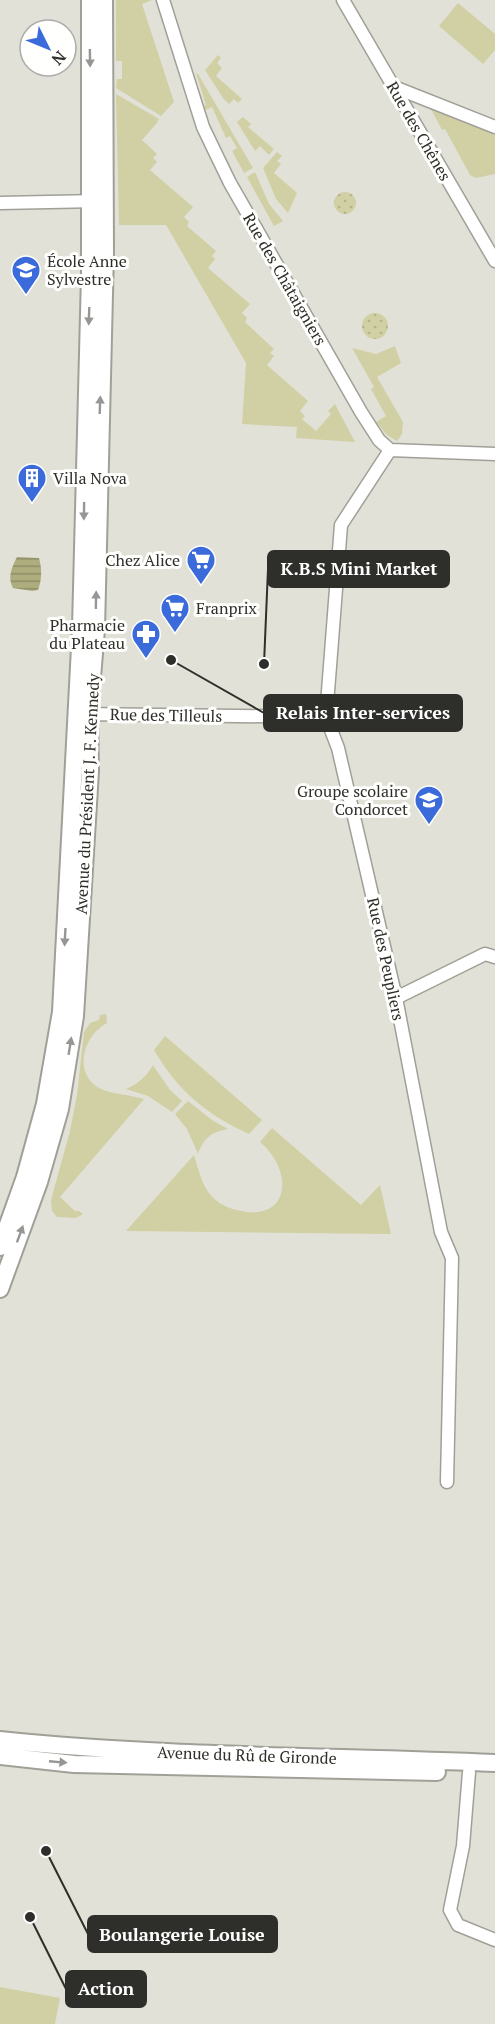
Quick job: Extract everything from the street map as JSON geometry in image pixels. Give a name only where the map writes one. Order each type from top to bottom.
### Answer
[{"type":"main road","name":"Avenue du Président J. F. Kennedy","points":[[90,0],[98,201]]},
{"type":"main road","name":"Avenue du Président J. F. Kennedy","points":[[0,1247],[25,1177],[45,1104],[61,1012],[74,749],[84,714],[96,629],[98,201],[104,0]]},
{"type":"main road","name":"Avenue du Président J. F. Kennedy","points":[[0,1288],[39,1182],[60,1109],[75,1016],[90,771],[84,714]]},
{"type":"main road","name":"Avenue du Rû de Gironde","points":[[0,1740],[73,1748],[230,1756],[495,1763]]},
{"type":"main road","name":"Avenue du Rû de Gironde","points":[[0,1756],[84,1764],[495,1774]]},
{"type":"street","name":"Rue des Châtaigniers","points":[[163,0],[203,127],[230,183],[362,412],[380,440],[390,450]]},
{"type":"street","name":"Rue des Chênes","points":[[343,0],[495,261]]},
{"type":"street","points":[[394,87],[495,127]]},
{"type":"street","points":[[0,203],[98,201]]},
{"type":"street","points":[[390,450],[495,454]]},
{"type":"street","name":"Rue des Peupliers","points":[[390,450],[341,525],[326,717],[338,748],[396,998],[441,1232],[452,1258],[447,1482]]},
{"type":"street","name":"Rue des Tilleuls","points":[[84,714],[326,717]]},
{"type":"street","points":[[396,998],[485,954],[495,957]]},
{"type":"street","points":[[469,1772],[463,1846],[450,1910],[458,1925],[495,1940]]},
{"type":"green space","points":[[116,0],[152,0],[142,4],[174,102],[161,116],[116,88],[117,79],[122,79],[122,61],[116,61]]},
{"type":"green space","points":[[458,3],[495,34],[495,50],[483,64],[439,26]]},
{"type":"green space","points":[[218,55],[221,58],[217,63],[222,68],[216,76],[242,99],[238,103],[234,99],[229,104],[223,98],[205,70]]},
{"type":"green space","points":[[196,73],[253,168],[244,173],[232,151],[237,148],[230,136],[226,138],[212,107],[203,111],[201,107],[206,105]]},
{"type":"green space","points":[[116,94],[159,119],[142,140],[157,154],[153,158],[157,162],[150,170],[193,207],[184,217],[189,222],[187,226],[216,251],[212,256],[215,259],[208,268],[250,304],[242,313],[247,318],[245,322],[274,349],[270,353],[274,356],[267,365],[308,401],[300,411],[305,416],[302,419],[316,431],[331,414],[328,411],[335,404],[355,442],[296,438],[297,427],[242,424],[246,363],[166,225],[119,225]]},
{"type":"green space","points":[[431,109],[495,135],[495,174],[476,178],[470,175],[445,129],[442,130]]},
{"type":"green space","points":[[243,117],[251,124],[248,127],[274,149],[269,155],[260,146],[255,151],[237,122]]},
{"type":"green space","points":[[277,152],[282,156],[277,161],[281,164],[274,173],[297,193],[288,213],[276,199],[263,168]]},
{"type":"green space","points":[[255,172],[269,204],[283,221],[274,226],[247,177]]},
{"type":"green space","points":[[345,192],[353,195],[356,203],[353,211],[345,214],[337,211],[334,203],[337,195]]},
{"type":"green space","points":[[375,313],[384,317],[388,326],[384,335],[375,339],[366,335],[362,326],[366,317]]},
{"type":"green space","points":[[395,346],[401,363],[377,377],[403,422],[402,434],[397,441],[387,435],[376,422],[386,416],[371,389],[374,387],[352,348],[376,354]]},
{"type":"green space","points":[[106,1014],[107,1023],[92,1036],[87,1045],[84,1054],[86,1073],[99,1088],[144,1099],[60,1197],[75,1211],[83,1214],[76,1218],[57,1217],[52,1211],[51,1200],[70,1131],[77,1095],[84,1032],[90,1023],[99,1020],[100,1015]]},
{"type":"green space","points":[[165,1036],[262,1120],[249,1134],[207,1110],[183,1089],[154,1050]]},
{"type":"green space","points":[[153,1065],[170,1090],[182,1101],[172,1112],[148,1096],[126,1089],[142,1079]]},
{"type":"green space","points":[[188,1101],[212,1120],[228,1129],[209,1137],[198,1154],[187,1129],[175,1114]]},
{"type":"green space","points":[[272,1128],[361,1205],[380,1185],[391,1234],[126,1231],[194,1155],[204,1184],[218,1202],[237,1210],[255,1212],[268,1209],[277,1202],[282,1192],[282,1180],[278,1166],[260,1142]]},
{"type":"green space","points":[[0,1987],[60,1998],[55,2024],[0,2024]]},
{"type":"shaded area","points":[[17,557],[39,558],[41,574],[38,590],[13,588],[10,576]]},
{"type":"place","name":"École Anne Sylvestre","points":[[26,296]]},
{"type":"place","name":"Villa Nova","points":[[32,504]]},
{"type":"place","name":"Chez Alice","points":[[201,586]]},
{"type":"place","name":"Franprix","points":[[175,634]]},
{"type":"place","name":"Pharmacie du Plateau","points":[[146,660]]},
{"type":"place","name":"Relais Inter-services","points":[[171,660]]},
{"type":"place","name":"K.B.S Mini Market","points":[[264,664]]},
{"type":"place","name":"Groupe scolaire Condorcet","points":[[429,826]]},
{"type":"place","name":"Boulangerie Louise","points":[[46,1851]]},
{"type":"place","name":"Action","points":[[30,1917]]}]
